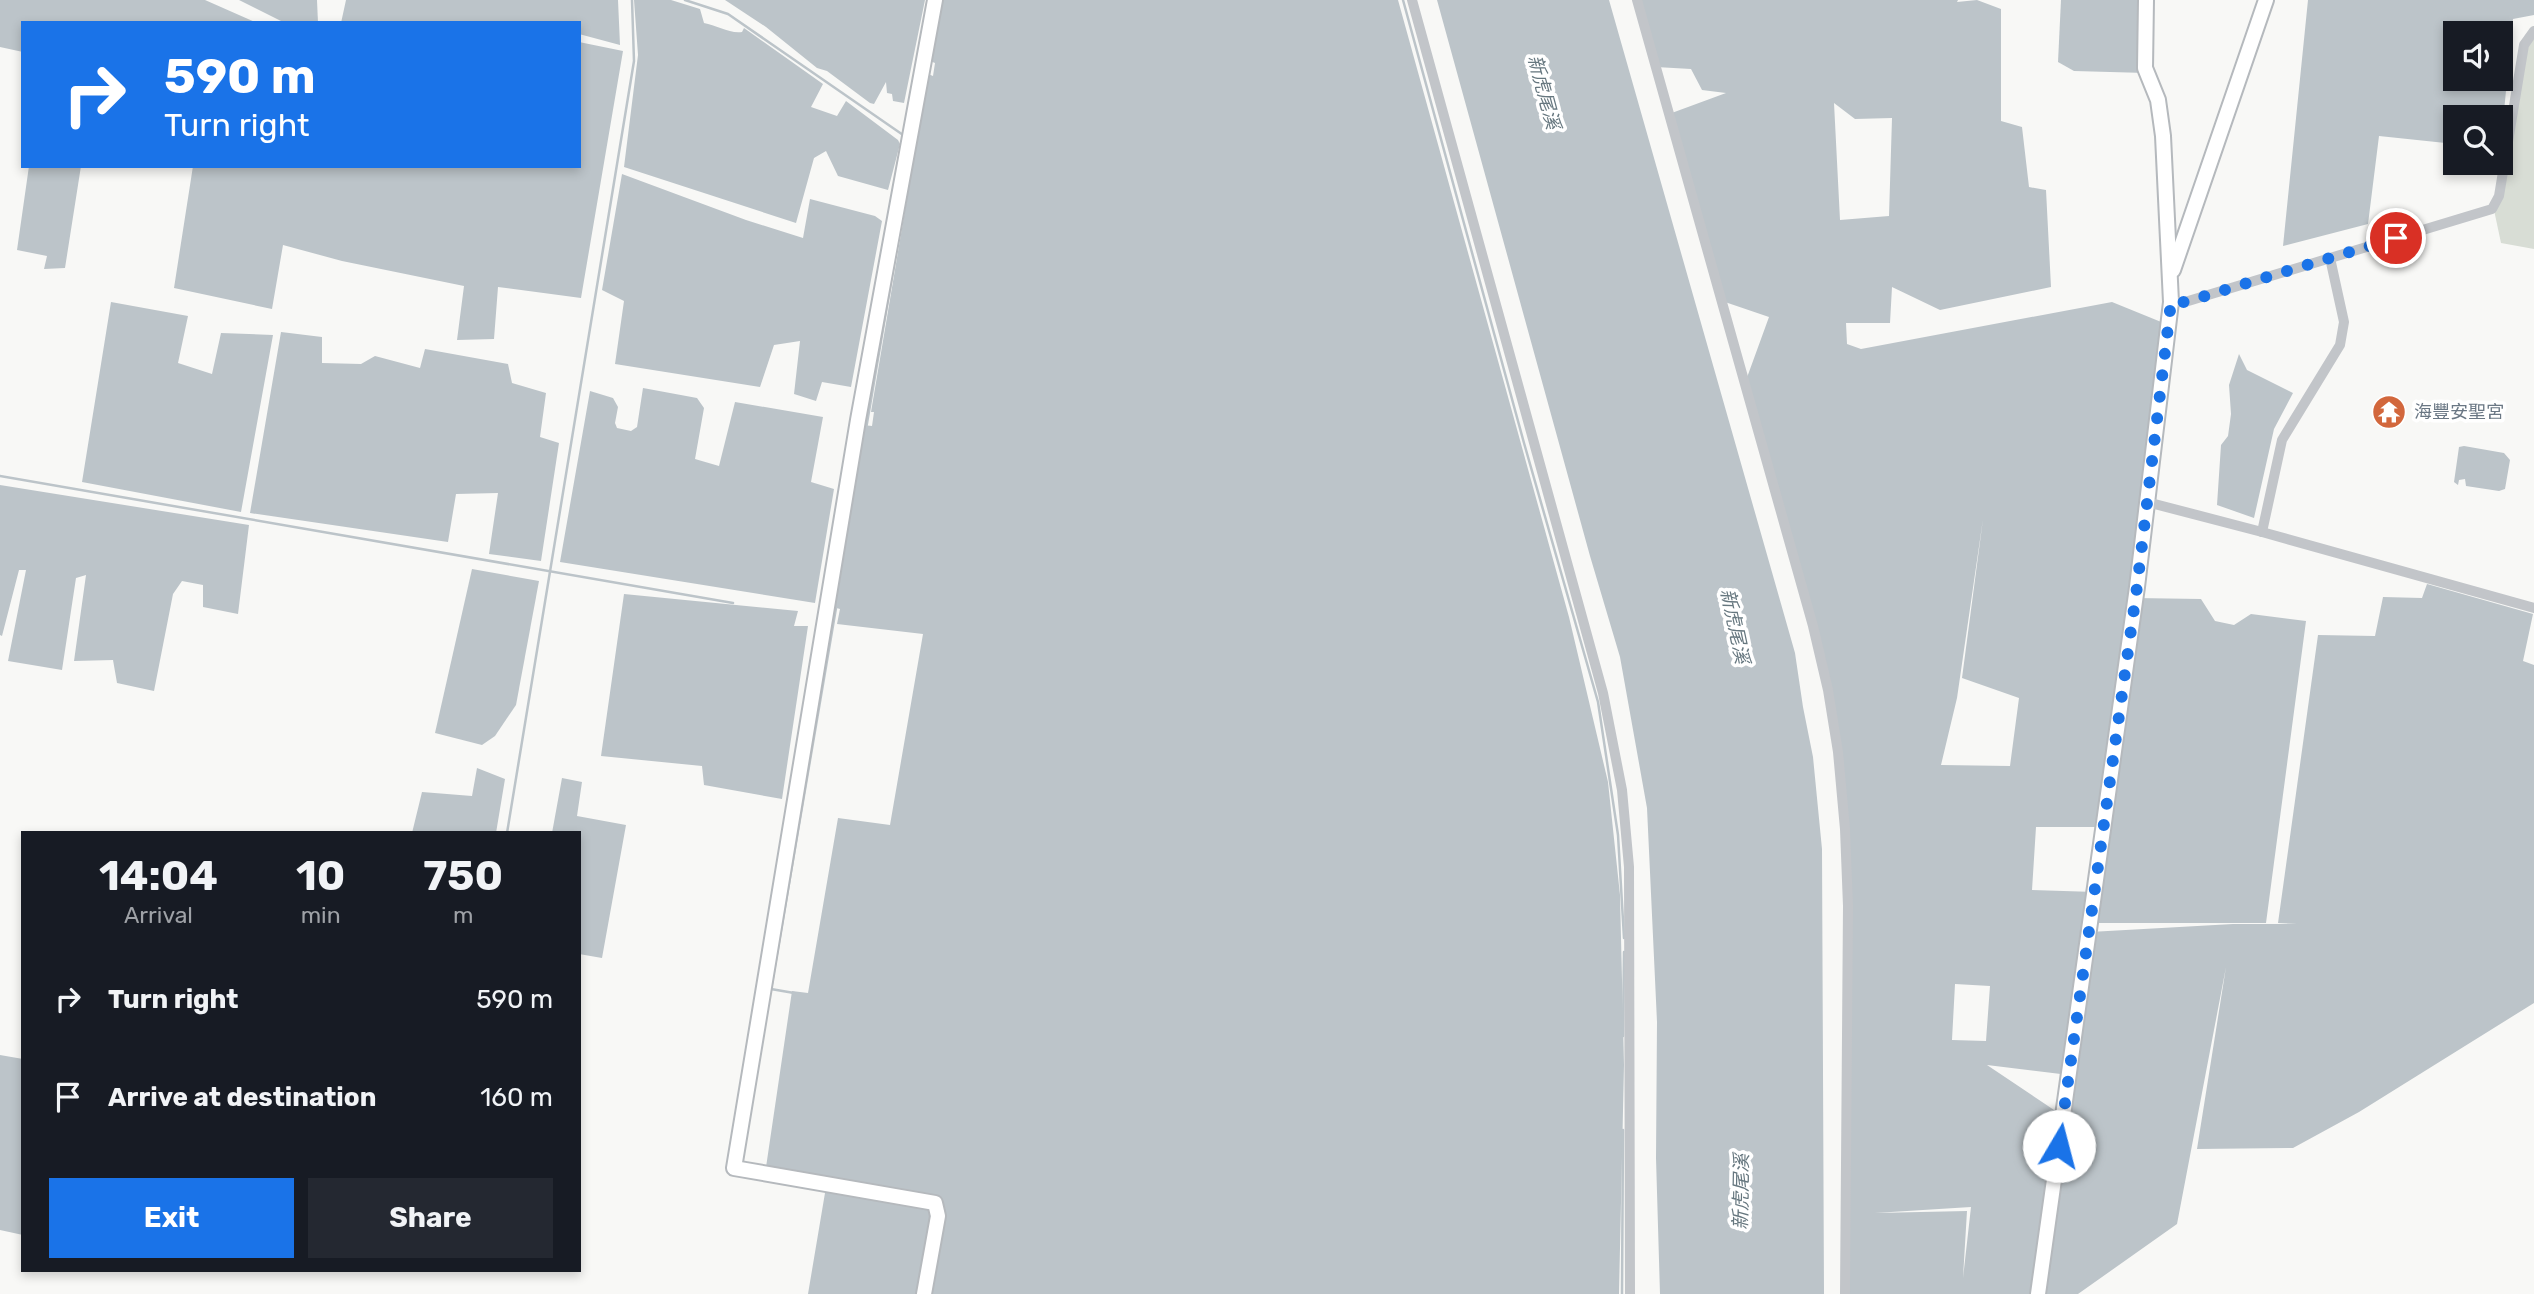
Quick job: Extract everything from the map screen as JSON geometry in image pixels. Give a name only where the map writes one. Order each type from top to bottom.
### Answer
[{"type":"street","points":[[924,1294],[938,1216],[935,1203],[734,1168],[858,420],[935,0]]},
{"type":"street","points":[[1412,0],[1603,693],[1622,790],[1629,867],[1631,932],[1630,1294]]},
{"type":"street","points":[[1637,0],[1813,626],[1828,690],[1838,752],[1848,906],[1845,1294]]},
{"type":"street","points":[[2038,1294],[2090,932],[2171,302],[2163,136],[2158,100],[2145,68],[2146,0]]},
{"type":"street","points":[[2171,277],[2266,0]]},
{"type":"street","points":[[2171,302],[2185,302],[2492,209],[2499,196],[2524,45],[2534,31]]},
{"type":"street","points":[[2262,532],[2282,440],[2340,345],[2344,322],[2330,258]]},
{"type":"street","points":[[2147,502],[2534,608]]},
{"type":"shaded area","points":[[2534,39],[2534,249],[2501,243],[2494,210],[2501,175],[2513,175],[2513,116],[2527,47]]},
{"type":"water","points":[[0,0],[205,0],[252,21],[21,21],[21,52],[0,47]]},
{"type":"water","points":[[239,0],[317,0],[318,21],[281,21]]},
{"type":"water","points":[[346,0],[618,0],[620,45],[581,35],[581,21],[341,21]]},
{"type":"water","points":[[634,0],[671,0],[700,9],[704,23],[733,32],[742,32],[744,28],[823,84],[811,107],[837,116],[846,101],[900,144],[888,190],[838,176],[826,151],[814,158],[796,223],[624,167],[638,55]]},
{"type":"water","points":[[725,0],[925,0],[904,103],[893,101],[892,94],[887,93],[886,82],[874,104],[870,103],[827,71],[817,68],[766,27]]},
{"type":"water","points":[[942,0],[1398,0],[1569,617],[1608,782],[1620,895],[1624,1065],[1619,1294],[808,1294],[826,1187],[765,1174],[792,991],[808,993],[838,818],[890,825],[923,634],[837,624],[840,609],[833,607],[863,425],[872,426],[874,412],[871,412],[928,74],[933,76],[935,63],[930,61]]},
{"type":"water","name":"新虎尾溪","points":[[1437,0],[1609,0],[1795,653],[1813,757],[1822,849],[1824,1294],[1660,1294],[1656,1158],[1657,1022],[1647,808],[1620,657]]},
{"type":"water","points":[[1637,0],[1977,0],[2001,9],[2001,121],[2022,127],[2029,187],[2046,190],[2051,287],[1940,310],[1892,287],[1890,323],[1846,323],[1847,344],[1861,349],[2112,302],[2171,326],[2135,598],[2201,599],[2215,621],[2234,625],[2251,614],[2306,621],[2266,923],[2091,923],[2090,932],[2233,924],[2297,924],[2278,923],[2318,635],[2375,636],[2383,597],[2422,598],[2427,584],[2533,614],[2523,661],[2534,665],[2534,1003],[2359,1112],[2293,1148],[2197,1149],[2226,967],[2177,1224],[2078,1294],[1843,1294],[1848,975],[1840,769],[1814,632],[1745,383],[1769,317],[1722,301],[1669,114],[1726,93],[1702,90],[1691,69],[1656,67]],"holes":[[[1834,103],[1855,119],[1892,118],[1889,216],[1840,220]],[[1983,519],[1962,678],[2019,698],[2010,766],[1941,765],[1957,698]],[[2036,827],[2104,827],[2095,892],[2032,890]],[[1955,984],[1990,986],[1986,1041],[1952,1040]],[[1987,1065],[2069,1075],[2063,1116]],[[1971,1207],[1963,1278],[1967,1211],[1875,1213]]]},
{"type":"water","points":[[2061,0],[2150,0],[2146,73],[2074,71],[2058,62]]},
{"type":"water","points":[[2308,0],[2534,0],[2534,15],[2513,21],[2443,21],[2443,91],[2506,91],[2505,105],[2443,105],[2443,143],[2379,136],[2368,224],[2283,246]]},
{"type":"water","points":[[581,42],[623,51],[581,298],[498,287],[494,339],[457,340],[464,286],[342,261],[283,245],[272,309],[174,288],[193,168],[581,168]]},
{"type":"water","points":[[29,168],[81,168],[65,268],[44,269],[47,256],[17,250]]},
{"type":"water","points":[[622,174],[803,238],[810,199],[875,216],[882,221],[851,387],[822,382],[816,401],[794,394],[800,341],[774,345],[760,387],[615,364],[624,301],[602,290]]},
{"type":"water","points":[[111,302],[188,316],[178,363],[212,374],[221,333],[273,335],[241,512],[82,482]]},
{"type":"water","points":[[281,332],[322,337],[322,363],[361,364],[375,356],[420,368],[425,349],[508,364],[512,383],[546,393],[540,437],[559,443],[541,561],[489,554],[498,493],[456,494],[448,542],[250,513]]},
{"type":"water","points":[[2239,354],[2247,370],[2293,393],[2274,429],[2254,518],[2217,505],[2221,445],[2228,436],[2231,414],[2229,385]]},
{"type":"water","points":[[643,388],[697,398],[704,408],[695,459],[719,466],[735,402],[823,417],[811,482],[834,489],[815,603],[560,562],[590,391],[613,398],[618,407],[615,423],[617,428],[631,431],[637,427]]},
{"type":"water","points":[[2459,447],[2504,453],[2510,460],[2505,489],[2499,491],[2466,486],[2465,479],[2459,480],[2458,485],[2454,482]]},
{"type":"water","points":[[0,485],[249,525],[238,614],[203,607],[203,585],[182,581],[173,594],[154,691],[117,683],[113,660],[74,661],[86,575],[76,578],[62,670],[8,661],[26,570],[19,570],[2,636]]},
{"type":"water","points":[[472,569],[539,581],[516,705],[495,736],[482,745],[435,733]]},
{"type":"water","points":[[624,594],[798,611],[794,626],[808,626],[782,799],[704,785],[702,766],[601,756]]},
{"type":"water","points":[[477,768],[505,779],[496,831],[412,831],[422,792],[472,796]]},
{"type":"water","points":[[562,778],[582,782],[577,816],[626,825],[602,958],[581,954],[581,831],[552,831]]},
{"type":"water","points":[[0,1055],[21,1059],[21,1235],[0,1230]]},
{"type":"waterway","points":[[507,831],[634,61],[632,0]]},
{"type":"waterway","points":[[685,0],[728,14],[906,137]]},
{"type":"waterway","points":[[1403,0],[1598,702],[1618,835],[1624,938]]},
{"type":"waterway","points":[[866,429],[899,235]]},
{"type":"waterway","points":[[0,476],[733,603]]},
{"type":"waterway","points":[[794,993],[771,989],[836,608]]},
{"type":"waterway","points":[[1623,1036],[1624,952]]},
{"type":"waterway","points":[[1622,1294],[1623,1130]]},
{"type":"place","name":"海豐安聖宮","points":[[2389,412]]},
{"type":"route","points":[[2059,1146],[2137,587],[2171,302],[2185,302],[2396,238]]}]
